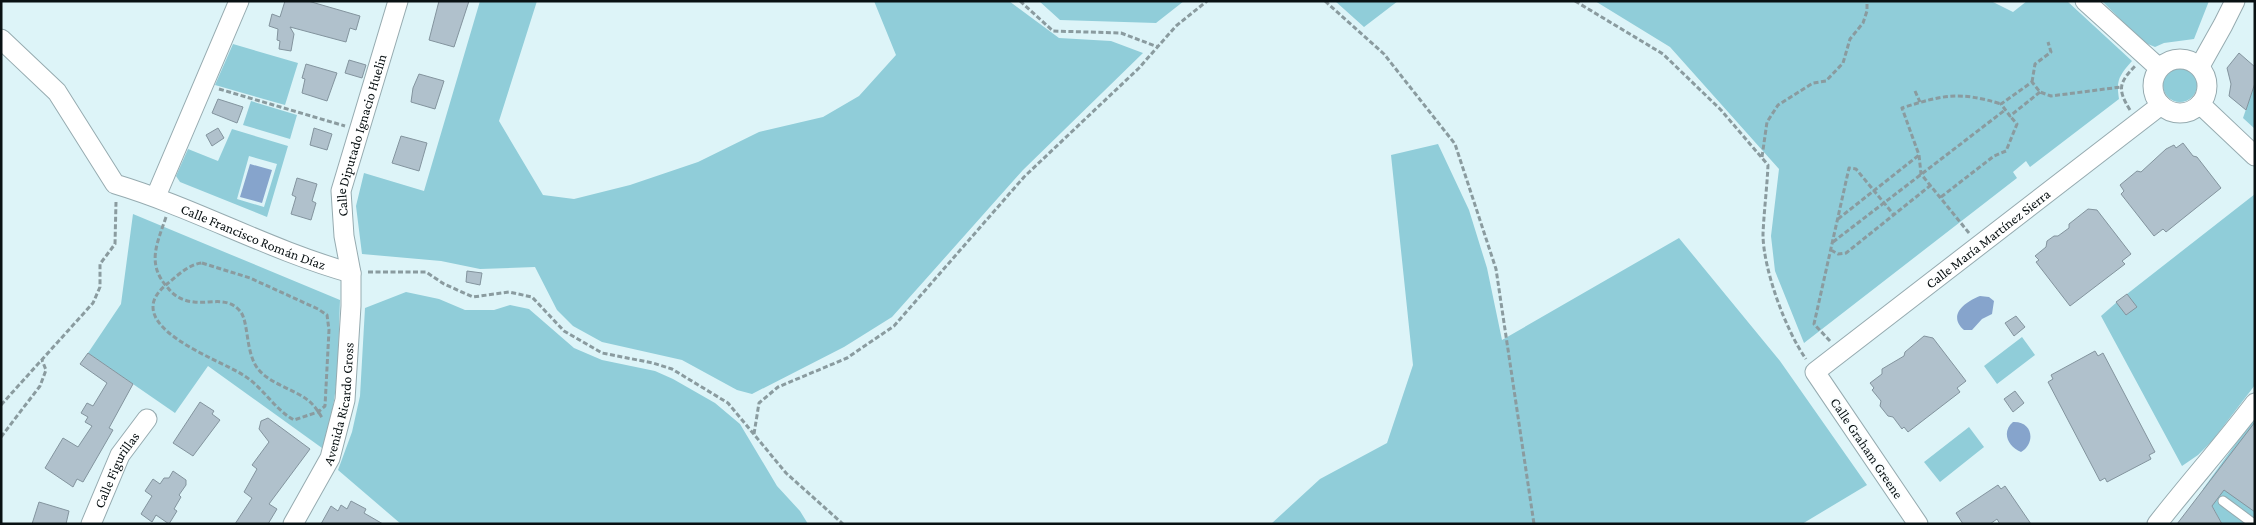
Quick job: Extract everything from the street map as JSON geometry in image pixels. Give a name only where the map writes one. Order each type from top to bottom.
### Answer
[{"type":"street","points":[[164,200],[204,84],[239,1]]},
{"type":"street","name":"Calle Diputado Ignacio Huelin","points":[[351,273],[344,236],[341,191],[398,1]]},
{"type":"street","points":[[2085,1],[2152,62],[2166,62],[2183,58],[2200,66],[2207,81],[2205,97],[2200,104],[2193,110],[2176,113],[2161,105],[2153,91],[2152,62]]},
{"type":"street","points":[[2200,66],[2224,25],[2235,1]]},
{"type":"street","points":[[1,39],[57,92],[114,184]]},
{"type":"street","points":[[2200,104],[2255,156]]},
{"type":"street","name":"Calle María Martínez Sierra","points":[[1815,372],[2137,121],[2161,105]]},
{"type":"street","name":"Calle Francisco Román Díaz","points":[[114,184],[164,200],[315,263],[351,273]]},
{"type":"street","name":"Avenida Ricardo Gross","points":[[293,524],[330,458],[346,400],[351,273]]},
{"type":"street","name":"Calle Graham Greene","points":[[1815,372],[1918,524]]},
{"type":"street","points":[[2157,524],[2193,478],[2216,454],[2255,403]]},
{"type":"street","name":"Calle Figurillas","points":[[91,524],[120,455],[147,420]]},
{"type":"lane","points":[[2223,502],[2254,524]]},
{"type":"path","points":[[1020,1],[1054,30],[1121,33],[1158,47]]},
{"type":"path","points":[[754,434],[759,403],[778,387],[846,358],[894,326],[1024,177],[1140,68],[1176,26],[1207,1]]},
{"type":"path","points":[[1325,1],[1384,54],[1455,144],[1496,268],[1534,524]]},
{"type":"path","points":[[1575,1],[1663,54],[1720,110],[1768,165],[1763,236],[1771,279],[1794,342],[1815,372]]},
{"type":"path","points":[[1762,157],[1767,122],[1778,105],[1813,84],[1826,81],[1843,63],[1850,39],[1862,23],[1867,11],[1867,1]]},
{"type":"path","points":[[2001,104],[2032,82],[2035,64],[2051,52],[2048,42]]},
{"type":"path","points":[[2137,121],[2122,98],[2123,78],[2152,62]]},
{"type":"path","points":[[2032,82],[2040,92],[2051,96],[2122,87]]},
{"type":"path","points":[[204,84],[359,130]]},
{"type":"path","points":[[1915,91],[1920,102]]},
{"type":"path","points":[[2010,116],[2040,92]]},
{"type":"path","points":[[1940,197],[1994,156],[2006,151],[2017,124],[2001,104],[1961,95],[1935,97],[1902,108],[1919,155],[1921,174],[1978,245]]},
{"type":"path","points":[[1832,243],[2005,110]]},
{"type":"path","points":[[1837,220],[1919,155]]},
{"type":"path","points":[[1840,352],[1814,324],[1849,168],[1856,168],[1894,215]]},
{"type":"path","points":[[1,406],[93,303],[100,287],[100,264],[115,244],[117,216],[114,184]]},
{"type":"path","points":[[1830,250],[1838,254],[1846,253],[1931,185]]},
{"type":"path","points":[[164,200],[156,243],[155,267],[165,285],[173,294],[183,300],[194,302],[221,301],[230,304],[241,312],[252,359],[259,370],[310,402],[337,436]]},
{"type":"path","points":[[202,263],[250,278],[327,314],[329,330],[325,406],[318,412],[294,420],[285,415],[255,384],[242,374],[216,362],[167,331],[156,320],[153,308],[155,296],[165,285],[195,264],[202,263]]},
{"type":"path","points":[[351,273],[426,272],[444,284],[473,297],[509,292],[532,297],[564,331],[602,353],[653,363],[672,370],[728,403],[786,473],[843,524]]},
{"type":"path","points":[[1,437],[40,386],[46,370],[42,360]]},
{"type":"shaded area","points":[[480,1],[537,1],[499,121],[543,195],[574,199],[630,185],[698,162],[759,132],[823,117],[859,96],[896,55],[874,1],[1009,1],[1059,38],[1111,41],[1143,53],[1023,170],[892,317],[844,347],[752,394],[737,390],[682,360],[602,342],[573,326],[557,310],[535,267],[480,269],[441,261],[362,254],[356,206],[364,173],[424,191]]},
{"type":"shaded area","points":[[1039,1],[1184,1],[1156,23],[1060,20]]},
{"type":"shaded area","points":[[1335,1],[1398,1],[1364,27]]},
{"type":"shaded area","points":[[1595,1],[1991,1],[2013,12],[2027,1],[2067,1],[2132,61],[2118,83],[2119,99],[2030,167],[2026,161],[2013,172],[2017,178],[1804,343],[1775,271],[1771,236],[1779,169],[1670,47]]},
{"type":"shaded area","points":[[2102,1],[2209,1],[2194,39],[2164,43],[2155,47],[2143,42]]},
{"type":"shaded area","points":[[233,44],[298,63],[285,105],[215,85]]},
{"type":"shaded area","points":[[2180,68],[2192,73],[2197,85],[2192,97],[2180,102],[2168,97],[2163,85],[2168,73]]},
{"type":"shaded area","points":[[2255,83],[2255,129],[2243,118]]},
{"type":"shaded area","points":[[251,101],[297,115],[290,139],[243,125]]},
{"type":"shaded area","points":[[232,129],[288,146],[267,217],[180,182],[176,176],[188,149],[218,161]],"holes":[[[249,156],[277,164],[264,207],[237,199]]]},
{"type":"shaded area","points":[[1438,144],[1469,210],[1487,268],[1502,340],[1679,238],[1780,361],[1867,485],[1802,524],[1271,524],[1320,479],[1387,443],[1413,365],[1391,155]]},
{"type":"shaded area","points":[[250,164],[272,170],[262,203],[240,197]]},
{"type":"shaded area","points":[[2255,194],[2255,385],[2212,441],[2198,455],[2182,466],[2101,316],[2117,302],[2136,307],[2127,294]]},
{"type":"shaded area","points":[[133,214],[340,300],[335,393],[328,430],[322,448],[208,366],[175,413],[88,353],[121,304]]},
{"type":"shaded area","points":[[406,292],[439,299],[465,310],[494,310],[510,305],[529,309],[574,348],[602,360],[655,371],[715,403],[740,424],[777,486],[800,511],[808,524],[401,524],[338,470],[352,432],[360,396],[365,308]]},
{"type":"shaded area","points":[[1980,296],[1989,297],[1994,301],[1992,314],[1982,319],[1972,330],[1964,330],[1957,319],[1958,314],[1964,305]]},
{"type":"shaded area","points":[[2022,337],[2035,355],[1997,384],[1984,366]]},
{"type":"shaded area","points":[[2255,417],[2255,524],[2222,524],[2203,489]]},
{"type":"shaded area","points":[[2013,422],[2025,425],[2030,433],[2029,443],[2021,452],[2013,447],[2008,439],[2007,430]]},
{"type":"shaded area","points":[[1969,427],[1984,447],[1940,482],[1924,462]]},
{"type":"building","points":[[285,1],[308,1],[360,16],[356,30],[350,28],[346,42],[290,27],[294,34],[291,51],[279,49],[280,41],[277,40],[278,29],[269,26],[272,14],[280,17]]},
{"type":"building","points":[[439,1],[469,1],[454,47],[429,40]]},
{"type":"building","points":[[2239,53],[2255,67],[2255,83],[2246,110],[2229,96],[2231,84],[2227,68]]},
{"type":"building","points":[[349,60],[366,65],[362,78],[345,73]]},
{"type":"building","points":[[306,64],[337,73],[327,101],[302,93],[305,79],[302,78]]},
{"type":"building","points":[[419,74],[444,81],[435,109],[411,102],[413,88]]},
{"type":"building","points":[[218,99],[243,107],[237,123],[212,113]]},
{"type":"building","points":[[218,128],[224,138],[212,146],[206,135]]},
{"type":"building","points":[[314,128],[332,134],[327,150],[310,145]]},
{"type":"building","points":[[401,136],[427,143],[419,171],[392,163]]},
{"type":"building","points":[[2183,143],[2193,156],[2197,157],[2221,188],[2166,232],[2163,229],[2154,236],[2121,194],[2124,191],[2120,185],[2137,171],[2141,172],[2166,149],[2174,145],[2176,148]]},
{"type":"building","points":[[297,178],[317,184],[312,201],[316,203],[311,220],[291,214],[296,197],[292,195]]},
{"type":"building","points":[[2088,209],[2097,210],[2131,254],[2122,261],[2125,264],[2070,306],[2036,262],[2039,260],[2035,256],[2046,247],[2047,241],[2069,228],[2069,224]]},
{"type":"building","points":[[467,271],[482,273],[480,285],[466,282]]},
{"type":"building","points":[[2127,294],[2137,307],[2126,315],[2116,302]]},
{"type":"building","points":[[2016,316],[2025,327],[2014,336],[2005,323]]},
{"type":"building","points":[[1924,336],[1933,338],[1966,381],[1957,388],[1960,392],[1908,432],[1904,427],[1902,429],[1893,417],[1888,416],[1880,406],[1881,401],[1872,390],[1874,388],[1870,383],[1882,374],[1882,369],[1904,356],[1905,352]]},
{"type":"building","points":[[2095,351],[2098,356],[2103,353],[2155,452],[2149,455],[2151,459],[2107,482],[2105,478],[2100,481],[2048,382],[2053,379],[2051,375]]},
{"type":"building","points":[[88,353],[133,384],[109,428],[113,430],[83,482],[77,479],[73,487],[45,468],[63,438],[78,447],[92,426],[85,422],[88,417],[81,413],[87,403],[93,406],[107,383],[80,364]]},
{"type":"building","points":[[2015,391],[2024,403],[2013,412],[2004,399]]},
{"type":"building","points":[[200,402],[214,411],[212,414],[220,420],[193,456],[173,443]]},
{"type":"building","points":[[268,418],[310,449],[269,504],[277,509],[268,524],[235,524],[252,498],[244,492],[257,469],[252,465],[269,442],[259,429],[261,421]]},
{"type":"building","points":[[2255,422],[2255,512],[2224,490],[2212,506],[2222,524],[2177,524]]},
{"type":"building","points":[[173,471],[186,480],[186,485],[179,495],[181,497],[174,509],[177,511],[169,524],[156,515],[152,522],[141,514],[152,496],[145,491],[153,479],[160,484],[164,478],[169,478]]},
{"type":"building","points":[[1998,485],[2001,489],[2005,486],[2031,524],[2000,524],[1997,519],[1990,524],[1963,524],[1956,513]]},
{"type":"building","points":[[351,501],[366,509],[364,513],[383,524],[321,524],[331,506],[338,511],[341,505],[347,509]]},
{"type":"building","points":[[39,502],[69,511],[66,524],[32,524]]}]
